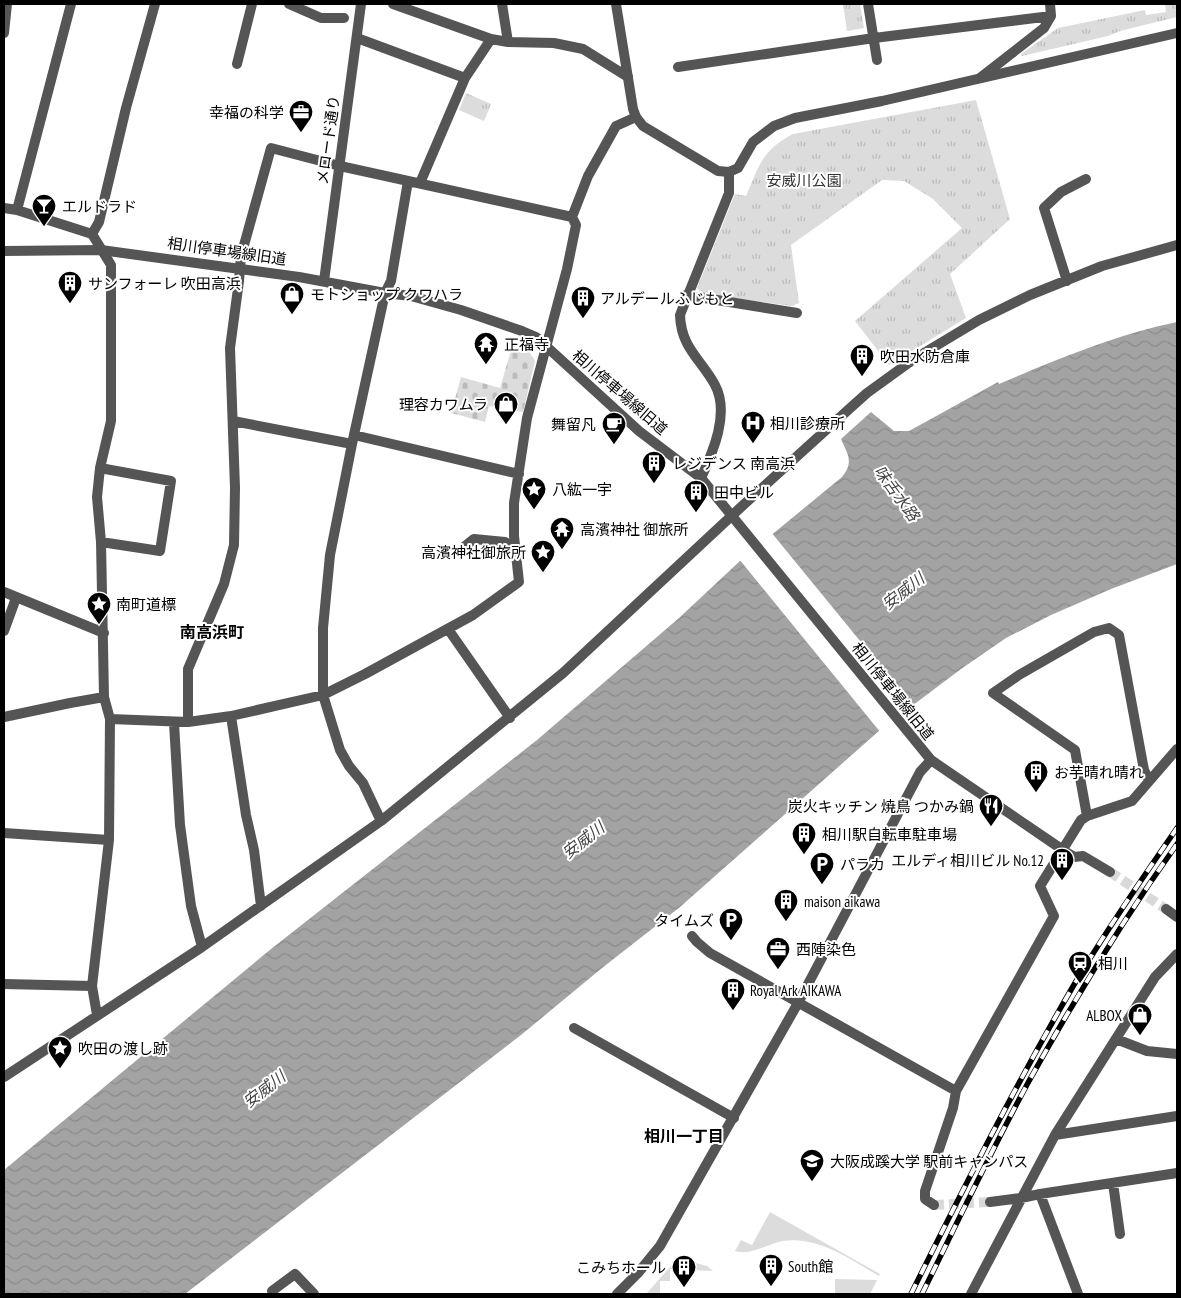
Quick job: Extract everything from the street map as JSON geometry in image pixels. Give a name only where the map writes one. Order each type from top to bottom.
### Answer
[{"type":"street","points":[[4,32],[7,4]]},
{"type":"street","points":[[17,210],[71,4]]},
{"type":"street","points":[[92,234],[99,222],[126,108],[155,4]]},
{"type":"street","points":[[237,64],[252,4]]},
{"type":"street","points":[[289,4],[321,18],[344,18]]},
{"type":"street","name":"メロード通り","points":[[324,281],[361,4]]},
{"type":"street","points":[[393,4],[490,39],[508,42],[554,44],[583,49],[628,77]]},
{"type":"street","points":[[502,4],[508,42]]},
{"type":"street","points":[[616,4],[636,118],[643,126],[710,166],[729,172],[738,168],[753,142],[774,126],[796,118],[882,101],[1177,33]]},
{"type":"street","points":[[868,4],[877,60]]},
{"type":"street","points":[[980,78],[1044,28],[1051,16],[1050,4]]},
{"type":"street","points":[[678,67],[874,38],[1051,16]]},
{"type":"street","points":[[357,38],[466,78]]},
{"type":"street","points":[[420,183],[466,78],[490,39]]},
{"type":"street","points":[[110,719],[188,722],[231,716],[323,695],[473,615],[520,582],[514,503],[527,418],[567,269],[576,226],[572,217],[588,176],[616,126],[636,118]]},
{"type":"street","points":[[188,722],[188,669],[224,584],[234,545],[235,488],[230,348],[239,268],[271,148],[340,166],[572,217]]},
{"type":"street","points":[[701,478],[712,456],[718,436],[720,398],[715,385],[686,343],[680,329],[680,314],[686,295],[729,193],[729,172]]},
{"type":"street","points":[[1066,280],[1044,208],[1061,192],[1086,179]]},
{"type":"street","points":[[381,821],[363,783],[349,766],[340,750],[323,695],[322,628],[330,555],[385,293],[390,282],[408,181]]},
{"type":"street","points":[[4,208],[17,210],[92,234],[111,264],[111,421],[100,468],[97,497],[101,542],[104,697],[110,719],[109,840],[92,986],[97,1015]]},
{"type":"street","points":[[4,1077],[202,947],[381,821],[564,673],[734,519],[867,393],[914,359],[979,320],[1030,295],[1102,266],[1177,245]]},
{"type":"street","name":"相川停車場線旧道","points":[[4,251],[102,250],[324,281],[411,296],[461,310],[536,337],[639,431],[701,478],[931,760],[1074,857],[1083,856],[1110,872]]},
{"type":"street","points":[[686,295],[797,313]]},
{"type":"street","points":[[233,420],[353,439],[519,474]]},
{"type":"street","points":[[100,468],[171,481],[160,551],[101,542]]},
{"type":"street","points":[[464,547],[474,539],[505,542],[516,549]]},
{"type":"street","points":[[4,592],[104,633]]},
{"type":"street","points":[[4,631],[16,598]]},
{"type":"street","points":[[1087,816],[1075,750],[993,693],[1094,632],[1110,628],[1119,634],[1144,770],[1149,780]]},
{"type":"street","points":[[448,629],[510,718]]},
{"type":"street","points":[[4,717],[70,702],[104,697]]},
{"type":"street","points":[[231,716],[246,815],[254,850],[261,906]]},
{"type":"street","points":[[174,722],[180,825],[191,906],[202,947]]},
{"type":"street","points":[[934,1205],[925,1199],[925,1191],[953,1108],[956,1091],[1054,916],[1040,886],[1081,820],[1087,816],[1132,800],[1177,749]]},
{"type":"street","points":[[617,1294],[638,1273],[660,1246],[798,1003],[920,772],[931,760]]},
{"type":"street","points":[[4,833],[109,840]]},
{"type":"street","points":[[1166,909],[1177,917]]},
{"type":"street","points":[[692,936],[710,953],[956,1091]]},
{"type":"street","points":[[971,1294],[1055,1135],[1155,977],[1177,954]]},
{"type":"street","points":[[4,984],[92,986]]},
{"type":"street","points":[[574,1028],[734,1118]]},
{"type":"street","points":[[1116,1039],[1147,1051],[1177,1054]]},
{"type":"street","points":[[1055,1135],[1177,1116]]},
{"type":"street","points":[[990,1202],[1177,1173]]},
{"type":"street","points":[[1113,1183],[1120,1234]]},
{"type":"street","points":[[1040,1194],[1078,1294]]},
{"type":"street","points":[[272,1291],[295,1274],[314,1294]]},
{"type":"green space","points":[[843,4],[860,4],[864,28],[847,31]]},
{"type":"green space","points":[[1165,4],[1177,4],[1177,17],[1120,31],[1108,36],[1022,56],[1021,54],[1058,28],[1145,10],[1146,15],[1166,12]]},
{"type":"green space","points":[[466,93],[491,104],[484,121],[459,110]]},
{"type":"green space","name":"安威川公園","points":[[976,100],[1010,219],[950,274],[966,318],[889,365],[855,321],[962,228],[933,199],[904,181],[882,180],[791,245],[799,303],[792,306],[702,294],[697,288],[735,194],[746,196],[763,160],[774,146],[782,140],[793,134]]},
{"type":"green space","points":[[512,347],[529,352],[535,361],[523,412],[489,406],[485,422],[451,413],[461,377],[500,388]]},
{"type":"green space","points":[[770,1212],[880,1274],[879,1276],[833,1250],[809,1242],[783,1241],[753,1251],[735,1251],[741,1240],[752,1245]]},
{"type":"green space","points":[[685,1260],[707,1266],[713,1271],[670,1269],[670,1281],[660,1281],[660,1294],[646,1294],[671,1266]]},
{"type":"green space","points":[[835,1279],[877,1280],[870,1294],[835,1294]]},
{"type":"water","points":[[1177,322],[1177,564],[1111,589],[1051,615],[1006,638],[961,669],[880,730],[680,907],[521,1035],[185,1294],[4,1294],[4,1170],[271,949],[537,740],[679,618],[741,560],[842,477],[848,467],[849,458],[841,439],[871,412],[894,431],[909,431],[998,382],[999,384],[1064,357],[1132,333]]},
{"type":"pier","points":[[771,532],[914,707],[881,733],[739,559]]},
{"type":"tunnel","points":[[1110,872],[1166,909]]},
{"type":"tunnel","points":[[934,1205],[990,1202]]},
{"type":"railway","points":[[911,1294],[990,1137],[1053,1021],[1125,904],[1177,828]]},
{"type":"railway","points":[[922,1294],[974,1187],[1029,1081],[1081,990],[1177,844]]},
{"type":"place","name":"幸福の科学","points":[[301,133]]},
{"type":"place","name":"エルドラド","points":[[44,227]]},
{"type":"place","name":"サンフォーレ 吹田高浜","points":[[70,304]]},
{"type":"place","name":"モトショップ クワハラ","points":[[292,315]]},
{"type":"place","name":"アルデールふじもと","points":[[583,319]]},
{"type":"place","name":"正福寺","points":[[486,365]]},
{"type":"place","name":"吹田水防倉庫","points":[[862,377]]},
{"type":"place","name":"理容カワムラ","points":[[506,425]]},
{"type":"place","name":"相川診療所","points":[[753,444]]},
{"type":"place","name":"舞留凡","points":[[614,445]]},
{"type":"place","name":"レジデンス 南高浜","points":[[654,484]]},
{"type":"place","name":"八紘一宇","points":[[534,510]]},
{"type":"place","name":"田中ビル","points":[[696,513]]},
{"type":"place","name":"高濱神社 御旅所","points":[[562,550]]},
{"type":"place","name":"高濱神社御旅所","points":[[543,573]]},
{"type":"place","name":"南町道標","points":[[99,625]]},
{"type":"place","name":"お芋晴れ晴れ","points":[[1036,793]]},
{"type":"place","name":"炭火キッチン 焼鳥 つかみ鍋","points":[[991,827]]},
{"type":"place","name":"相川駅自転車駐車場","points":[[804,855]]},
{"type":"place","name":"エルディ相川ビル No.12","points":[[1062,881]]},
{"type":"place","name":"パラカ","points":[[822,885]]},
{"type":"place","name":"maison aikawa","points":[[786,922]]},
{"type":"place","name":"タイムズ","points":[[731,941]]},
{"type":"place","name":"西陣染色","points":[[778,970]]},
{"type":"place","name":"相川","points":[[1080,984]]},
{"type":"place","name":"Royal Ark AIKAWA","points":[[733,1011]]},
{"type":"place","name":"ALBOX","points":[[1140,1036]]},
{"type":"place","name":"吹田の渡し跡","points":[[60,1069]]},
{"type":"place","name":"大阪成蹊大学 駅前キャンパス","points":[[812,1182]]},
{"type":"place","name":"South館","points":[[771,1287]]},
{"type":"place","name":"こみちホール","points":[[684,1288]]},
{"type":"district","name":"南高浜町","points":[[212,632]]},
{"type":"district","name":"相川一丁目","points":[[684,1136]]},
{"type":"water label","name":"味舌水路","points":[[897,493]]},
{"type":"water label","name":"安威川","points":[[903,591]]},
{"type":"water label","name":"安威川","points":[[583,840]]},
{"type":"water label","name":"安威川","points":[[264,1089]]}]
